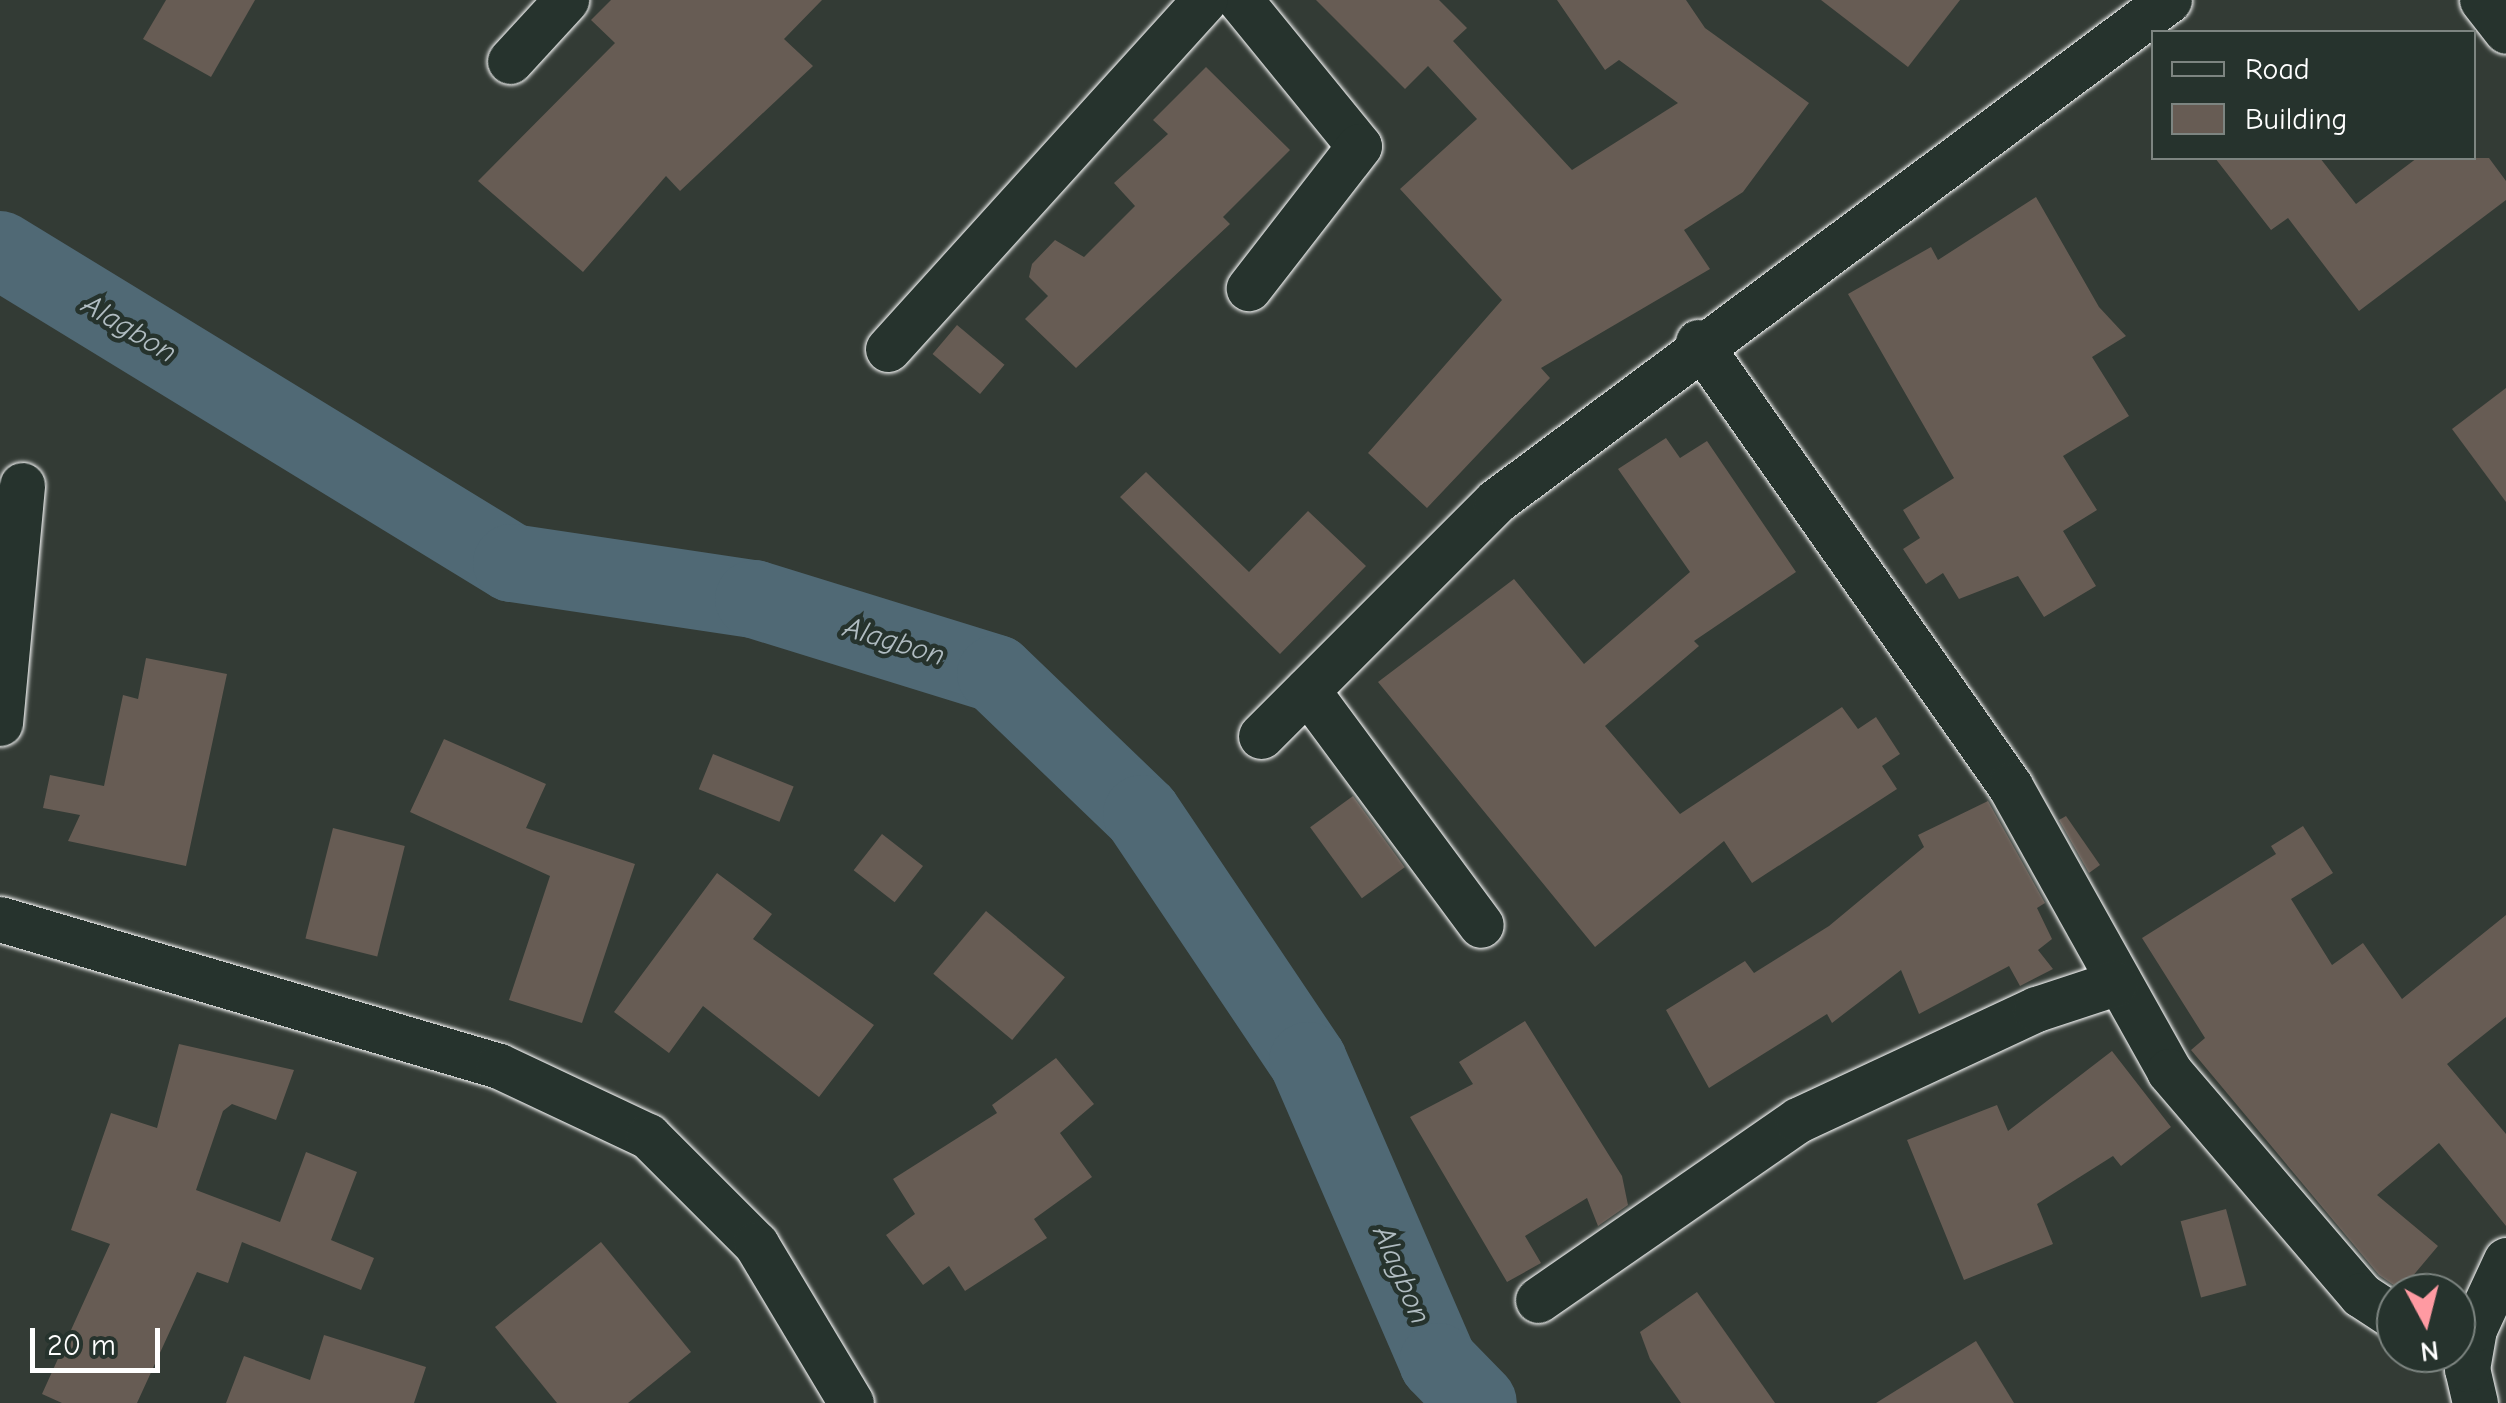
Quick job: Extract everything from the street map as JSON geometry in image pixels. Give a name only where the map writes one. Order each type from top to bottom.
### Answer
[{"type":"street","points":[[510,61],[566,0]]},
{"type":"street","points":[[888,349],[1205,0]]},
{"type":"street","points":[[1240,0],[1358,146],[1249,288]]},
{"type":"street","points":[[1261,736],[1496,500],[1698,342],[2169,0]]},
{"type":"street","points":[[2482,0],[2506,31]]},
{"type":"street","points":[[1698,342],[2010,786],[2091,921],[2115,983],[2169,1071],[2361,1294],[2376,1304]]},
{"type":"street","points":[[0,723],[22,486]]},
{"type":"street","points":[[1307,690],[1481,924]]},
{"type":"street","points":[[0,920],[499,1066],[648,1136],[756,1244],[851,1403]]},
{"type":"street","points":[[1538,1300],[1798,1120],[2036,1009],[2115,983]]},
{"type":"street","points":[[2476,1326],[2506,1260]]},
{"type":"street","points":[[2467,1373],[2474,1403]]},
{"type":"building","points":[[166,0],[255,0],[211,77],[143,39]]},
{"type":"building","points":[[611,0],[822,0],[784,39],[813,66],[680,191],[666,176],[583,272],[478,181],[615,43],[591,20]]},
{"type":"building","points":[[1316,0],[1439,0],[1467,28],[1453,41],[1572,170],[1678,103],[1619,60],[1605,70],[1557,0],[1686,0],[1705,28],[1809,103],[1743,192],[1684,230],[1710,269],[1541,368],[1550,378],[1427,508],[1368,453],[1502,300],[1400,189],[1477,119],[1428,66],[1405,89]]},
{"type":"building","points":[[1821,0],[1960,0],[1908,67]]},
{"type":"building","points":[[1206,67],[1290,150],[1223,217],[1230,224],[1076,368],[1025,319],[1048,296],[1029,277],[1032,264],[1055,240],[1084,257],[1135,206],[1114,183],[1168,134],[1153,120]]},
{"type":"building","points":[[2489,158],[2506,181],[2506,200],[2359,311],[2288,218],[2271,230],[2217,160],[2322,160],[2356,204],[2414,160]]},
{"type":"building","points":[[2036,197],[2099,307],[2126,336],[2092,357],[2129,416],[2063,456],[2097,510],[2063,531],[2096,586],[2044,617],[2018,576],[1959,599],[1943,573],[1926,584],[1903,549],[1920,538],[1903,510],[1954,478],[1848,294],[1931,247],[1938,260]]},
{"type":"building","points":[[957,325],[1004,365],[980,394],[933,354]]},
{"type":"building","points":[[2506,388],[2506,502],[2452,429]]},
{"type":"building","points":[[1666,438],[1680,458],[1707,441],[1796,572],[1694,641],[1699,646],[1605,726],[1680,814],[1842,707],[1858,729],[1876,717],[1900,754],[1882,766],[1897,789],[1752,883],[1724,841],[1595,947],[1378,682],[1514,579],[1584,664],[1690,572],[1618,469]]},
{"type":"building","points":[[1146,472],[1249,572],[1308,511],[1366,566],[1280,654],[1120,497]]},
{"type":"building","points":[[146,658],[227,674],[186,866],[68,841],[80,815],[43,808],[50,775],[104,786],[123,695],[138,699]]},
{"type":"building","points":[[444,739],[546,784],[526,828],[635,864],[582,1023],[509,1000],[550,876],[410,812]]},
{"type":"building","points":[[713,754],[794,787],[779,822],[699,789]]},
{"type":"building","points":[[1353,796],[1405,867],[1362,898],[1310,827]]},
{"type":"building","points":[[1988,801],[2045,903],[2037,908],[2052,939],[2038,950],[2053,969],[2020,986],[2009,966],[1919,1014],[1901,970],[1832,1023],[1827,1014],[1709,1088],[1666,1010],[1745,961],[1754,973],[1829,926],[1924,847],[1918,835]]},
{"type":"building","points":[[2066,816],[2100,865],[2089,873],[2059,820]]},
{"type":"building","points":[[2303,826],[2333,873],[2291,899],[2332,965],[2363,943],[2402,999],[2506,915],[2506,1017],[2447,1064],[2506,1134],[2506,1226],[2439,1143],[2377,1195],[2438,1246],[2415,1273],[2377,1273],[2191,1050],[2205,1038],[2142,938],[2276,854],[2271,846]]},
{"type":"building","points":[[333,828],[405,846],[377,957],[305,939]]},
{"type":"building","points":[[882,834],[923,866],[895,902],[854,870]]},
{"type":"building","points":[[717,873],[772,914],[753,939],[874,1025],[819,1097],[703,1006],[669,1053],[614,1012]]},
{"type":"building","points":[[986,911],[1065,977],[1012,1040],[933,974]]},
{"type":"building","points":[[1525,1021],[1622,1176],[1628,1205],[1598,1226],[1587,1198],[1525,1236],[1541,1263],[1507,1282],[1410,1117],[1473,1084],[1459,1062]]},
{"type":"building","points":[[179,1044],[294,1070],[276,1120],[232,1104],[223,1111],[196,1190],[280,1222],[306,1152],[357,1172],[331,1240],[374,1258],[361,1290],[242,1242],[228,1283],[197,1272],[137,1403],[62,1403],[42,1394],[110,1244],[71,1230],[111,1113],[157,1128]]},
{"type":"building","points":[[2112,1051],[2171,1127],[2121,1166],[2113,1156],[2037,1204],[2053,1244],[1964,1280],[1907,1140],[1997,1105],[2008,1131]]},
{"type":"building","points":[[1056,1058],[1094,1104],[1060,1133],[1092,1177],[1034,1219],[1047,1238],[965,1291],[949,1266],[923,1285],[886,1235],[915,1214],[893,1179],[997,1113],[992,1105]]},
{"type":"building","points":[[2226,1209],[2246,1285],[2201,1297],[2181,1221]]},
{"type":"building","points":[[601,1242],[691,1352],[628,1403],[557,1403],[495,1327]]},
{"type":"building","points":[[1697,1292],[1775,1403],[1681,1403],[1650,1359],[1640,1332]]},
{"type":"building","points":[[324,1335],[426,1367],[414,1403],[226,1403],[244,1356],[310,1380]]},
{"type":"building","points":[[1976,1341],[2014,1403],[1876,1403]]},
{"type":"waterway","name":"Alagbon","points":[[0,250],[512,563],[754,599],[996,674],[1142,814],[1308,1061],[1438,1362],[1478,1403]]}]
